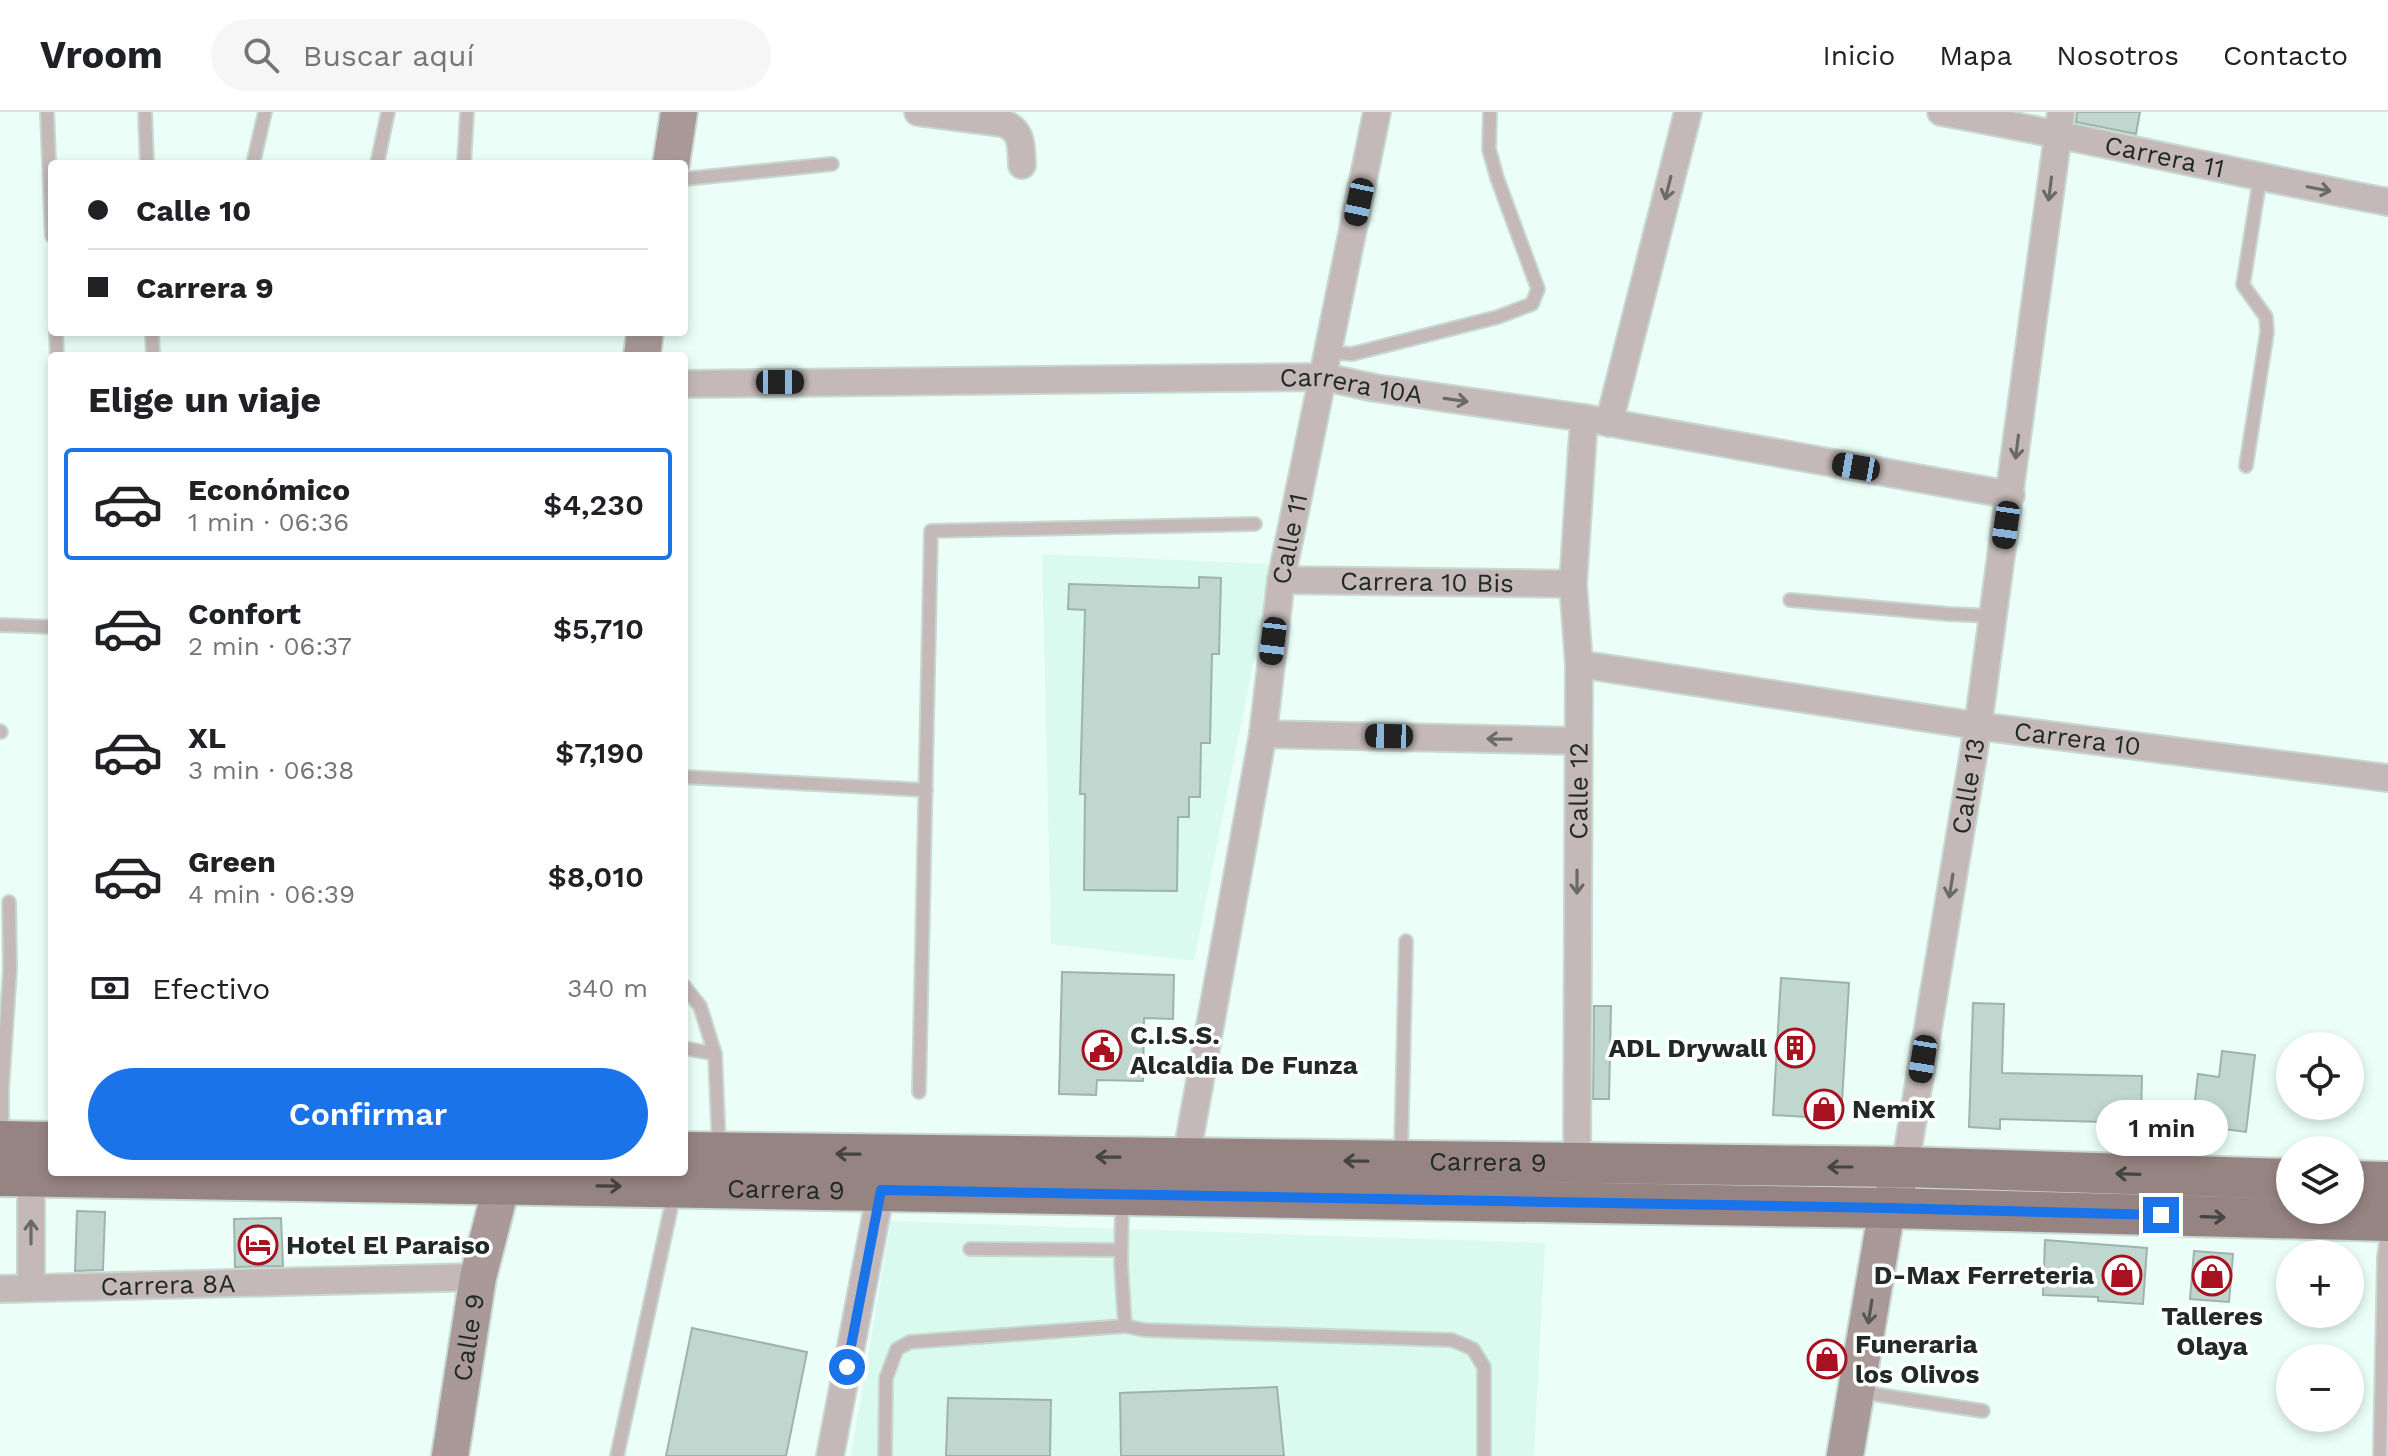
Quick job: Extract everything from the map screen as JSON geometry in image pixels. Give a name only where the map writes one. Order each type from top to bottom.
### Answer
[{"type":"main road","points":[[672,160],[679,112]]},
{"type":"main road","points":[[8,1159],[48,1144]]},
{"type":"main road","name":"Carrera 9","points":[[693,1164],[1186,1158],[1905,1167],[2276,1179]]},
{"type":"main road","name":"Carrera 9","points":[[8,1159],[48,1161]]},
{"type":"main road","name":"Carrera 9","points":[[693,1164],[881,1190],[1887,1208],[2388,1223]]},
{"type":"main road","name":"Calle 13","points":[[1845,1456],[1887,1208],[1905,1167]]},
{"type":"main road","name":"Carrera 9","points":[[430,1176],[504,1179],[542,1176]]},
{"type":"main road","name":"Calle 9","points":[[450,1456],[478,1277],[504,1179]]},
{"type":"street","points":[[918,112],[1013,127],[1020,137],[1022,165]]},
{"type":"street","name":"Calle 11","points":[[1186,1158],[1263,734],[1281,580],[1377,112]]},
{"type":"street","name":"Calle 12","points":[[1577,1165],[1579,664],[1573,584],[1596,420],[1688,112]]},
{"type":"street","name":"Carrera 11","points":[[1941,112],[2059,123],[2260,178],[2388,202]]},
{"type":"street","name":"Calle 13","points":[[1905,1167],[1978,726],[2059,123]]},
{"type":"street","name":"Carrera 10A","points":[[688,384],[1326,364],[1375,388],[1596,420],[2011,495]]},
{"type":"street","name":"Carrera 10 Bis","points":[[1281,580],[1573,584]]},
{"type":"street","name":"Carrera 10","points":[[1579,664],[1978,726],[2388,778]]},
{"type":"street","points":[[1263,734],[1577,741]]},
{"type":"street","points":[[8,1159],[31,1288]]},
{"type":"street","points":[[830,1456],[881,1190]]},
{"type":"street","name":"Carrera 8A","points":[[0,1289],[478,1277]]},
{"type":"lane","points":[[47,112],[49,160]]},
{"type":"lane","points":[[145,112],[147,160]]},
{"type":"lane","points":[[254,160],[265,112]]},
{"type":"lane","points":[[378,160],[388,112]]},
{"type":"lane","points":[[464,160],[467,112]]},
{"type":"lane","points":[[1326,364],[1352,354],[1498,317],[1532,304],[1538,289],[1489,149],[1490,112]]},
{"type":"lane","points":[[688,179],[832,164]]},
{"type":"lane","points":[[2246,466],[2267,332],[2266,317],[2243,285],[2260,178]]},
{"type":"lane","points":[[919,1092],[931,531],[1255,524]]},
{"type":"lane","points":[[1790,600],[1993,616]]},
{"type":"lane","points":[[0,625],[48,627]]},
{"type":"lane","points":[[688,777],[926,790]]},
{"type":"lane","points":[[8,1159],[2,1090],[10,969],[9,902]]},
{"type":"lane","points":[[1401,1162],[1406,941]]},
{"type":"lane","points":[[688,991],[700,1006],[715,1054],[693,1164]]},
{"type":"lane","points":[[688,1049],[715,1054]]},
{"type":"lane","points":[[617,1456],[666,1223],[688,1176]]},
{"type":"lane","points":[[1123,1193],[1121,1250],[1125,1326]]},
{"type":"lane","points":[[2380,1456],[2384,1258],[2388,1223]]},
{"type":"lane","points":[[970,1249],[1121,1250]]},
{"type":"lane","points":[[885,1456],[886,1378],[897,1349],[910,1342],[1125,1326],[1145,1330],[1452,1340],[1473,1349],[1484,1367],[1484,1456]]},
{"type":"lane","points":[[1857,1392],[1983,1411]]},
{"type":"shaded area","points":[[1042,554],[1273,564],[1194,961],[1051,944]]},
{"type":"shaded area","points":[[891,1221],[1545,1243],[1534,1456],[851,1456]]},
{"type":"building","points":[[2077,112],[2140,112],[2136,134],[2076,122]]},
{"type":"building","points":[[1199,577],[1221,578],[1219,654],[1212,654],[1210,743],[1201,743],[1200,797],[1189,797],[1189,817],[1178,817],[1177,891],[1084,890],[1085,794],[1080,794],[1085,610],[1068,609],[1069,584],[1199,588]]},
{"type":"building","name":"C.I.S.S. Alcaldia De Funza","points":[[1062,972],[1174,975],[1173,1019],[1144,1018],[1143,1081],[1097,1080],[1096,1095],[1059,1094]]},
{"type":"building","points":[[1781,978],[1849,983],[1841,1119],[1773,1115]]},
{"type":"building","points":[[1973,1003],[2004,1004],[2002,1073],[2142,1076],[2141,1123],[2000,1119],[2000,1129],[1969,1127]]},
{"type":"building","points":[[1594,1006],[1611,1006],[1609,1099],[1593,1099]]},
{"type":"building","points":[[2222,1051],[2255,1055],[2246,1132],[2192,1125],[2198,1074],[2219,1077]]},
{"type":"building","points":[[77,1211],[105,1212],[103,1270],[75,1271]]},
{"type":"building","name":"Hotel El Paraiso","points":[[281,1218],[283,1266],[235,1267],[234,1219]]},
{"type":"building","points":[[2045,1240],[2147,1248],[2143,1304],[2098,1301],[2098,1297],[2043,1295]]},
{"type":"building","name":"Talleres Olaya","points":[[2194,1251],[2233,1254],[2229,1302],[2190,1299]]},
{"type":"building","points":[[692,1328],[807,1352],[786,1456],[666,1456]]},
{"type":"building","points":[[1277,1387],[1284,1456],[1121,1456],[1120,1393]]},
{"type":"building","points":[[948,1398],[1051,1400],[1050,1456],[946,1456]]},
{"type":"place","name":"ADL Drywall","points":[[1795,1048]]},
{"type":"place","name":"C.I.S.S. Alcaldia De Funza","points":[[1102,1050]]},
{"type":"place","name":"NemiX","points":[[1824,1109]]},
{"type":"place","name":"Hotel El Paraiso","points":[[258,1245]]},
{"type":"place","name":"D-Max Ferreteria","points":[[2122,1275]]},
{"type":"place","name":"Talleres Olaya","points":[[2212,1276]]},
{"type":"place","name":"Funeraria los Olivos","points":[[1827,1359]]},
{"type":"route","points":[[847,1367],[881,1190],[2161,1215]]}]
